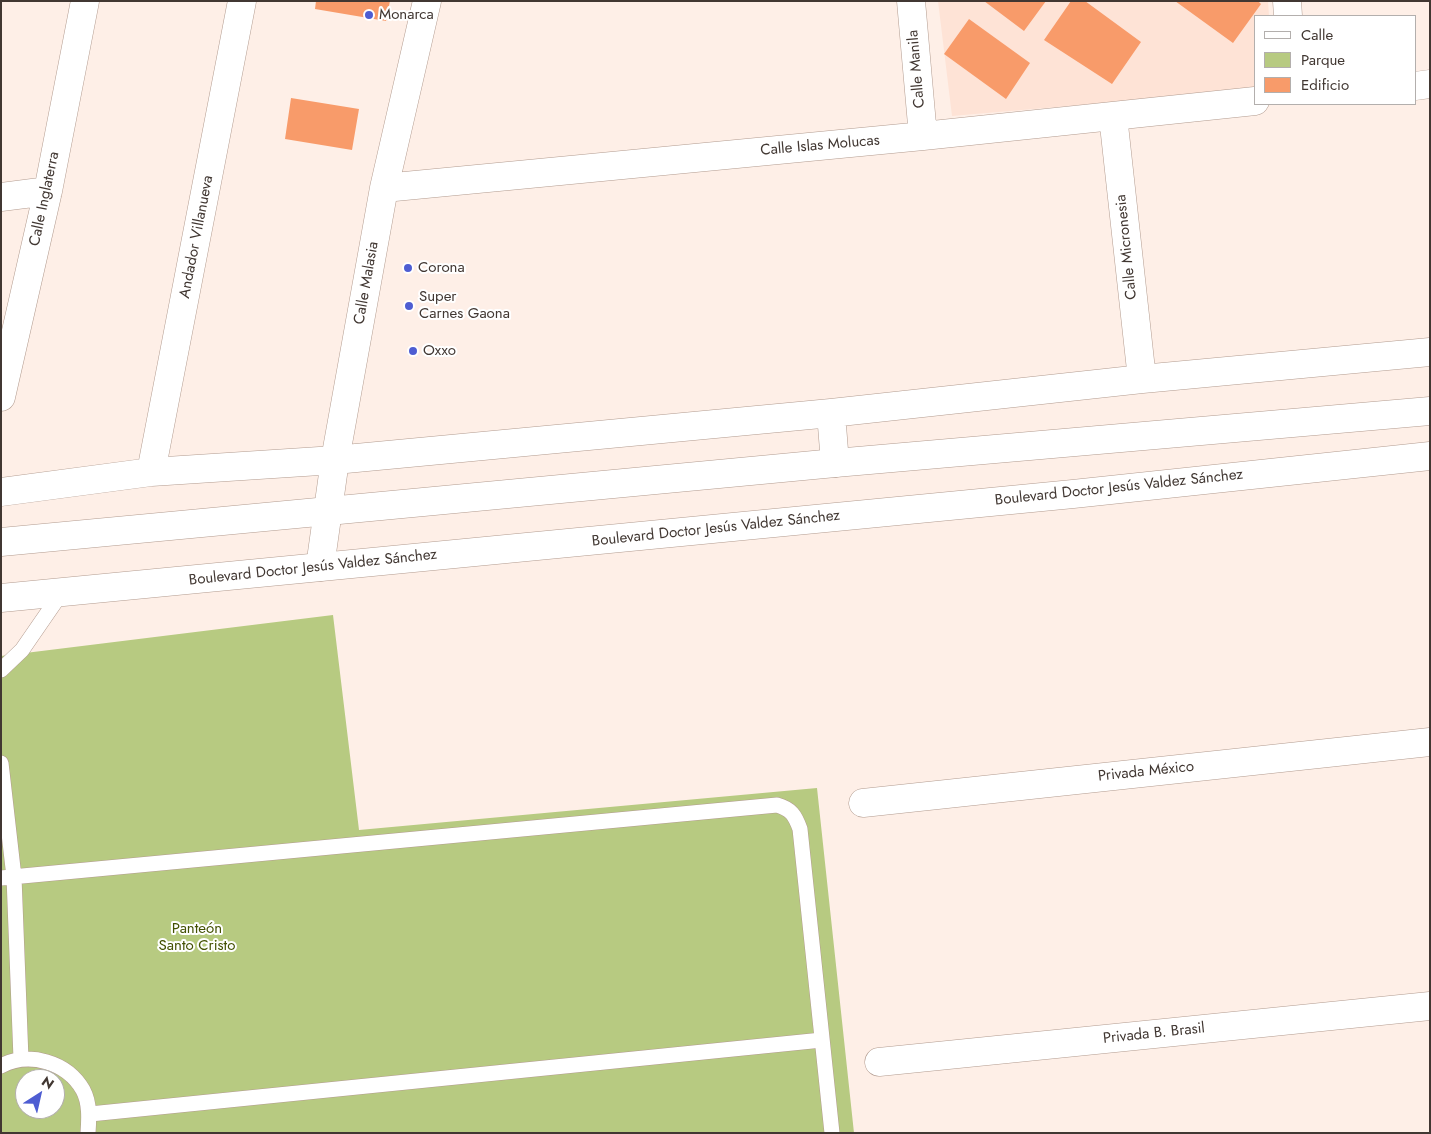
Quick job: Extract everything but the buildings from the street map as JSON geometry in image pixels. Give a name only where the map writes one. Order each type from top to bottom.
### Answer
[{"type":"street","name":"Calle Inglaterra","points":[[1,397],[48,191],[85,1]]},
{"type":"street","name":"Andador Villanueva","points":[[151,472],[242,1]]},
{"type":"street","name":"Calle Malasia","points":[[320,567],[335,460],[384,188],[426,1]]},
{"type":"street","name":"Calle Manila","points":[[911,1],[923,136]]},
{"type":"street","points":[[1287,1],[1288,15]]},
{"type":"street","points":[[1416,86],[1430,84]]},
{"type":"street","name":"Calle Islas Molucas","points":[[384,188],[923,136],[1254,101]]},
{"type":"street","name":"Calle Micronesia","points":[[1113,116],[1142,379]]},
{"type":"street","points":[[1,197],[48,191]]},
{"type":"street","points":[[1,492],[151,472],[335,460],[830,413],[1142,379],[1430,352]]},
{"type":"street","points":[[1,542],[835,462],[1430,411]]},
{"type":"street","points":[[830,413],[835,462]]},
{"type":"street","name":"Boulevard Doctor Jesús Valdez Sánchez","points":[[1,598],[1073,494],[1430,456]]},
{"type":"street","name":"Privada México","points":[[863,803],[1430,742]]},
{"type":"street","name":"Privada B. Brasil","points":[[879,1062],[1430,1006]]},
{"type":"lane","points":[[1,670],[22,650],[62,592]]},
{"type":"lane","points":[[1,763],[21,1059]]},
{"type":"lane","points":[[8,877],[777,805],[787,808],[796,816],[800,829],[832,1133]]},
{"type":"lane","points":[[90,1114],[822,1040]]},
{"type":"lane","points":[[1,1066],[21,1059],[46,1060],[68,1072],[83,1091],[90,1114],[88,1133]]},
{"type":"shaded area","points":[[938,1],[1268,1],[1269,15],[1254,15],[1254,90],[952,116]]},
{"type":"green space","name":"Panteón Santo Cristo","points":[[333,615],[359,830],[817,788],[854,1133],[1,1133],[1,656]]},
{"type":"place","name":"Monarca","points":[[369,15]]},
{"type":"place","name":"Corona","points":[[408,268]]},
{"type":"place","name":"Super Carnes Gaona","points":[[409,306]]},
{"type":"place","name":"Oxxo","points":[[413,351]]}]
